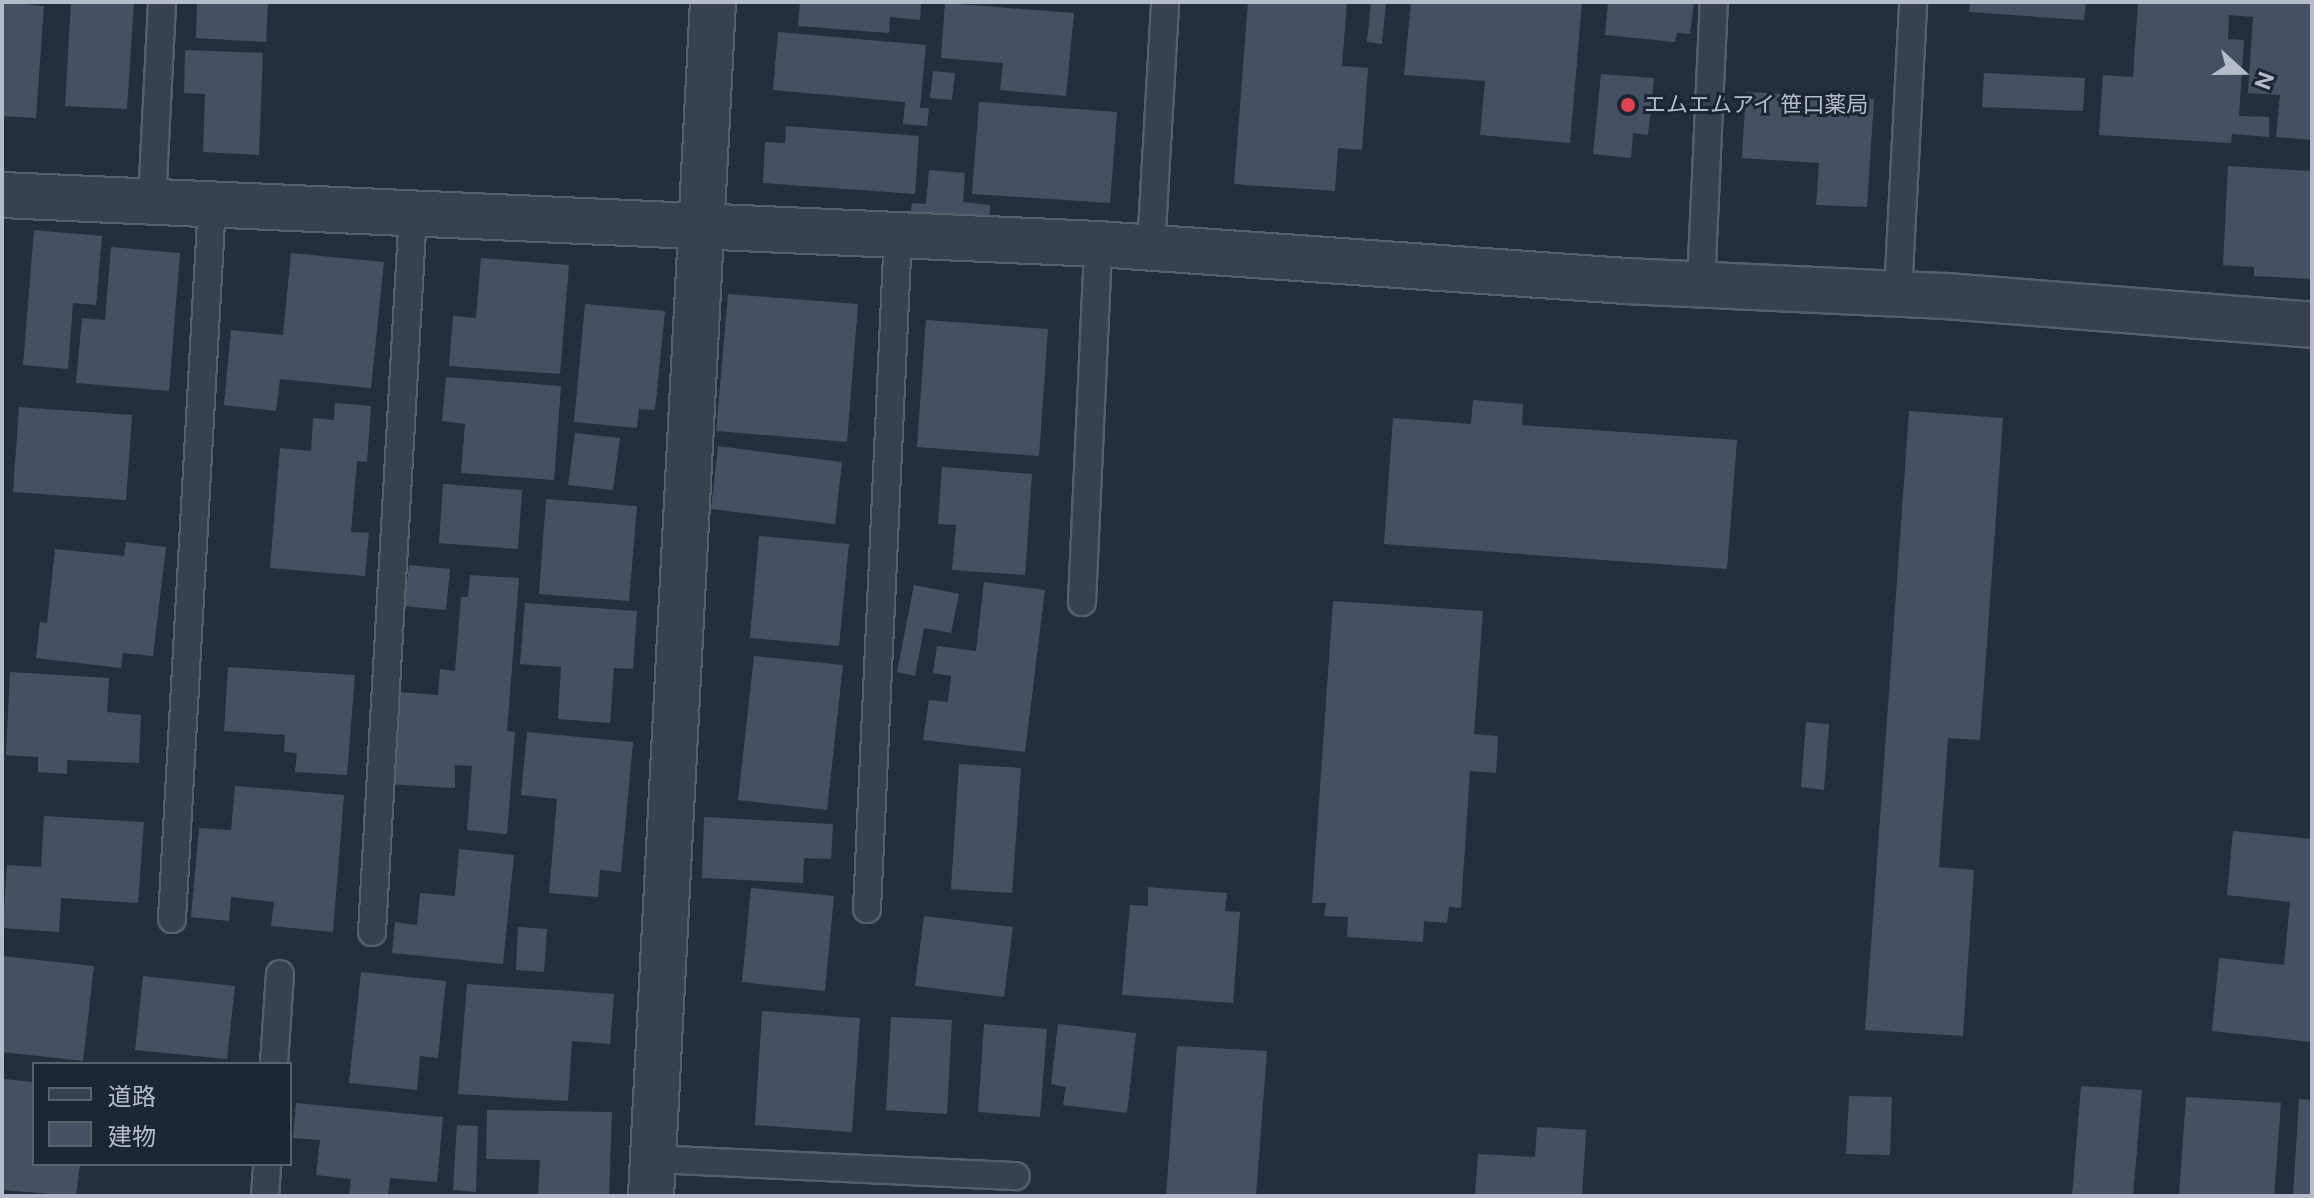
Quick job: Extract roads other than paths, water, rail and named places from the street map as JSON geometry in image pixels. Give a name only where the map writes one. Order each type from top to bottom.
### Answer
[{"type":"street","points":[[652,1177],[713,2]]},
{"type":"street","points":[[2,195],[701,223],[1098,244],[1701,285],[1898,293],[2312,325]]},
{"type":"lane","points":[[152,201],[162,2]]},
{"type":"lane","points":[[1151,248],[1165,2]]},
{"type":"lane","points":[[1701,285],[1714,2]]},
{"type":"lane","points":[[1898,293],[1913,2]]},
{"type":"lane","points":[[172,919],[212,203]]},
{"type":"lane","points":[[372,932],[413,212]]},
{"type":"lane","points":[[867,909],[898,234]]},
{"type":"lane","points":[[1082,602],[1098,244]]},
{"type":"lane","points":[[274,1062],[280,974]]},
{"type":"lane","points":[[265,1196],[267,1166]]},
{"type":"lane","points":[[652,1177],[1016,1176]]},
{"type":"place","name":"エムエムアイ 笹口薬局","points":[[1628,105]]}]
